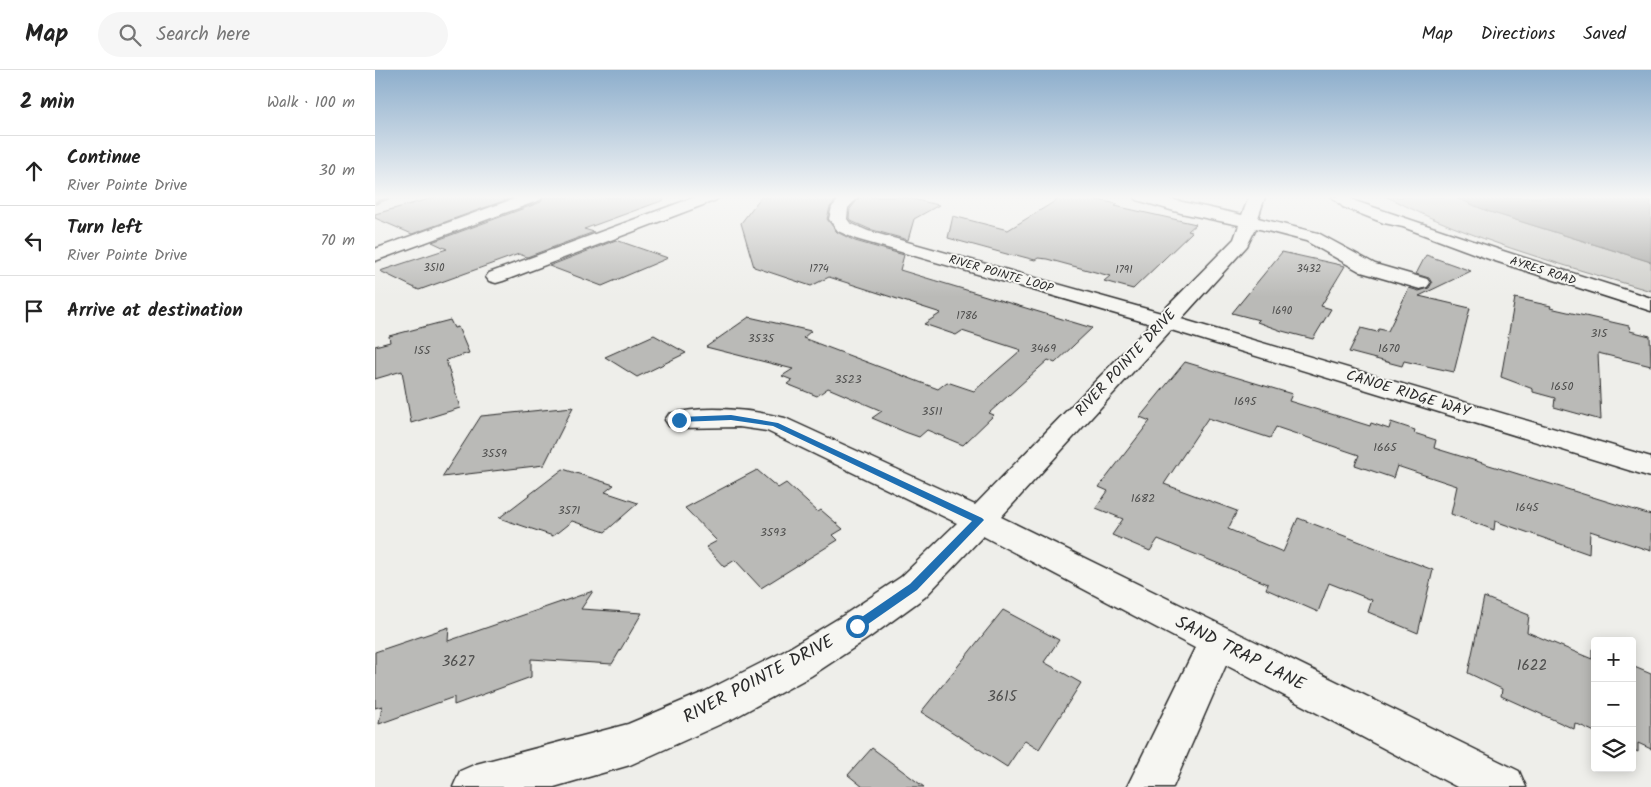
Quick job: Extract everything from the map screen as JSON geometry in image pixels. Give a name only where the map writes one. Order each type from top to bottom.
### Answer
[{"type":"street","points":[[375,255],[442,230]]},
{"type":"street","points":[[496,277],[620,230]]},
{"type":"street","name":"RIVER POINTE LOOP","points":[[851,230],[1165,321]]},
{"type":"street","name":"RIVER POINTE DRIVE","points":[[476,787],[630,744],[719,705],[789,668],[857,626],[913,587],[979,520],[1241,242],[1245,230]]},
{"type":"street","points":[[1298,230],[1368,268],[1420,283]]},
{"type":"street","name":"AYRES ROAD","points":[[1428,230],[1495,255],[1651,305]]},
{"type":"street","name":"CANOE RIDGE WAY","points":[[1165,321],[1651,467]]},
{"type":"street","points":[[679,420],[731,417],[775,424],[979,520]]},
{"type":"street","name":"SAND TRAP LANE","points":[[979,520],[1217,643],[1503,787]]},
{"type":"street","points":[[1150,787],[1217,643]]},
{"type":"shaded area","points":[[1462,230],[1549,230],[1651,262],[1651,291],[1539,257]]},
{"type":"shaded area","points":[[1549,230],[1651,230],[1651,262]]},
{"type":"building","points":[[404,230],[422,230],[412,234]]},
{"type":"building","points":[[463,230],[594,232],[527,257],[519,254],[419,290],[380,271],[447,249],[432,242]]},
{"type":"building","points":[[743,230],[836,230],[855,241],[904,255],[900,270],[1092,328],[1055,363],[1048,360],[989,413],[994,415],[963,445],[927,430],[919,437],[905,432],[872,418],[882,411],[828,388],[817,396],[787,384],[792,380],[782,376],[793,369],[706,347],[749,317],[811,331],[803,338],[938,389],[947,382],[974,391],[1021,350],[962,331],[956,335],[924,324],[941,313],[829,277],[811,286],[754,267]]},
{"type":"building","points":[[874,230],[911,230],[908,240]]},
{"type":"building","points":[[950,230],[1189,230],[1192,232],[1133,289],[1104,281],[1110,276],[1047,259],[1038,258],[1035,260],[1014,256],[948,238]]},
{"type":"building","points":[[616,240],[668,258],[602,286],[549,266]]},
{"type":"building","points":[[1282,252],[1345,266],[1321,306],[1331,309],[1313,339],[1282,331],[1257,322],[1259,320],[1232,313]]},
{"type":"building","points":[[1426,255],[1471,271],[1419,296],[1470,308],[1454,372],[1404,361],[1402,366],[1349,352],[1361,328],[1377,332],[1379,329],[1388,331],[1409,288],[1419,291],[1429,288],[1432,283],[1429,278],[1416,274]]},
{"type":"building","points":[[1515,298],[1629,326],[1630,331],[1650,336],[1651,366],[1598,353],[1601,420],[1554,407],[1555,398],[1533,392],[1533,389],[1501,377]]},
{"type":"building","points":[[450,320],[454,328],[458,327],[469,353],[446,360],[460,408],[411,423],[402,371],[375,379],[375,346],[390,342],[389,336]]},
{"type":"building","points":[[654,335],[686,353],[637,377],[605,357]]},
{"type":"building","points":[[1185,362],[1292,394],[1289,401],[1370,426],[1371,423],[1389,429],[1391,422],[1415,430],[1414,433],[1436,440],[1434,448],[1651,515],[1651,551],[1590,531],[1589,554],[1495,521],[1494,530],[1451,514],[1457,486],[1397,466],[1393,478],[1355,465],[1359,455],[1276,427],[1270,438],[1208,418],[1164,484],[1237,511],[1228,529],[1283,552],[1298,518],[1433,570],[1418,633],[1368,612],[1372,600],[1329,583],[1318,612],[1266,589],[1268,584],[1158,539],[1150,551],[1112,535],[1123,519],[1096,508],[1108,491],[1099,487],[1150,421],[1140,417]]},
{"type":"building","points":[[573,407],[544,465],[442,477],[481,416]]},
{"type":"building","points":[[563,469],[614,485],[605,492],[638,503],[605,532],[572,521],[553,536],[499,518]]},
{"type":"building","points":[[757,470],[778,488],[786,483],[818,512],[821,510],[843,529],[833,535],[838,540],[761,588],[735,560],[724,567],[706,547],[717,541],[685,508]]},
{"type":"building","points":[[593,591],[581,609],[642,613],[612,664],[531,659],[531,677],[454,705],[454,697],[379,724],[382,706],[375,708],[375,652],[449,627],[448,641]]},
{"type":"building","points":[[1484,597],[1529,615],[1527,632],[1591,659],[1591,730],[1575,723],[1574,729],[1501,696],[1502,689],[1468,673]]},
{"type":"building","points":[[1003,610],[1059,640],[1044,662],[1081,683],[1039,749],[1025,740],[1007,767],[921,712]]},
{"type":"building","points":[[1636,668],[1651,674],[1651,749],[1638,743],[1638,752],[1636,751]]},
{"type":"building","points":[[872,748],[924,787],[863,787],[848,775]]},
{"type":"route","points":[[679,420],[731,417],[775,424],[979,520],[913,587],[857,626]]}]
